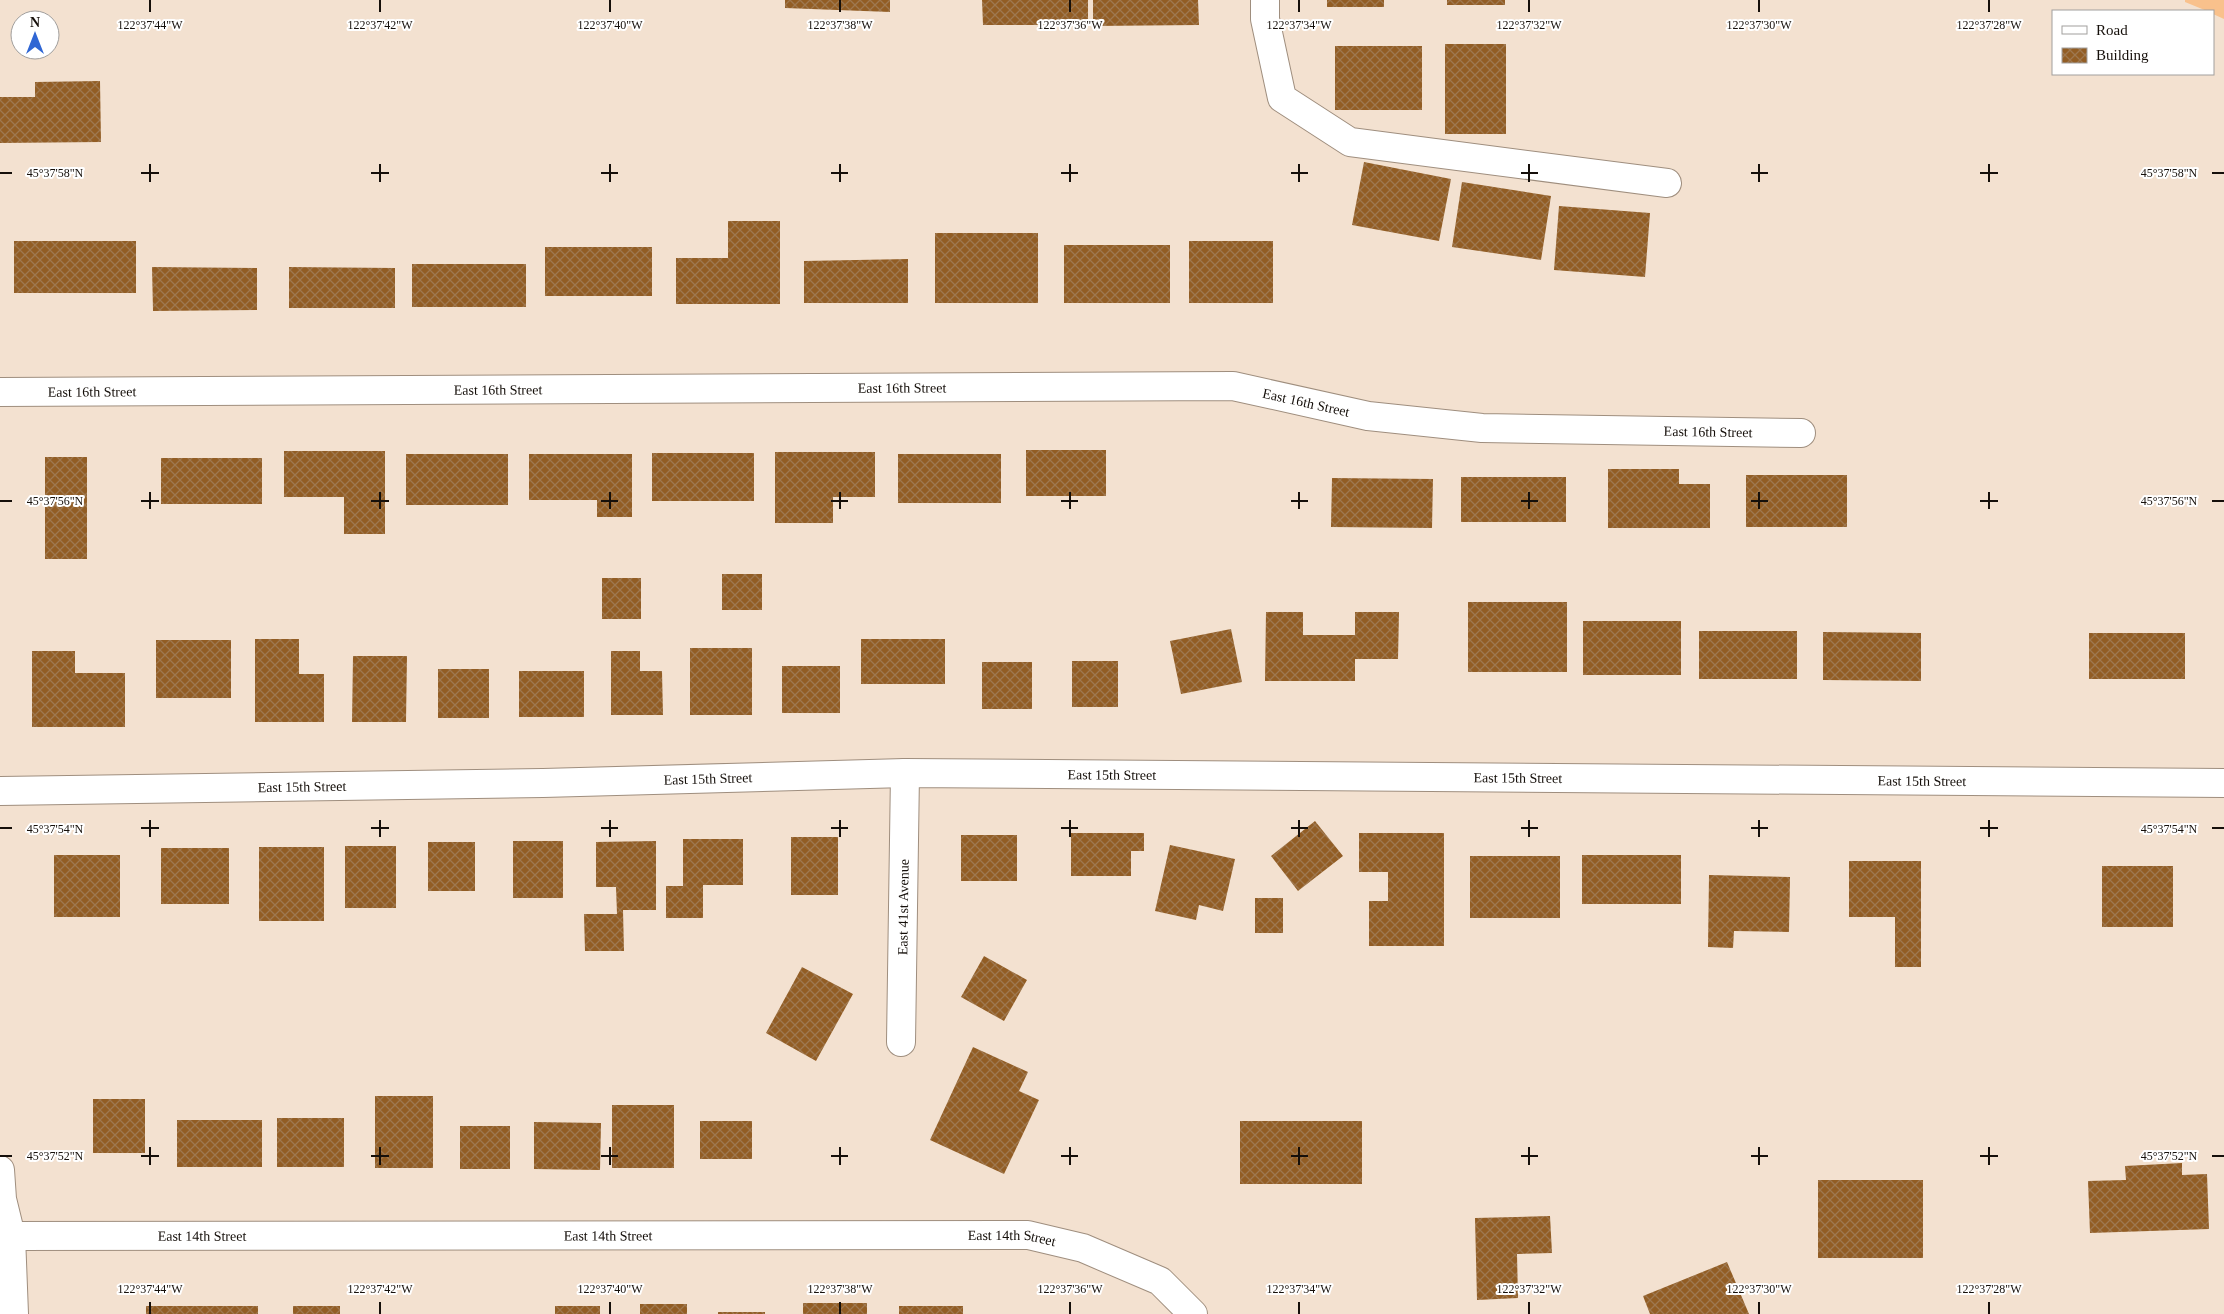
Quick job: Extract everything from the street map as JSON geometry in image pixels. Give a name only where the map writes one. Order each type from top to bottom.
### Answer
[{"type":"street","points":[[1265,10],[1282,98],[1350,142],[1667,183]]},
{"type":"street","name":"East 16th Street","points":[[0,392],[1233,386],[1368,416],[1482,428],[1802,433]]},
{"type":"street","name":"East 15th Street","points":[[0,791],[543,783],[905,773],[2224,784]]},
{"type":"street","name":"East 41st Avenue","points":[[901,1042],[905,773]]},
{"type":"street","points":[[0,1170],[14,1314]]},
{"type":"street","name":"East 14th Street","points":[[5,1236],[1028,1235],[1083,1248],[1160,1281],[1193,1314]]},
{"type":"shaded area","points":[[2185,0],[2224,0],[2224,19],[2214,14],[2214,10],[2205,10],[2185,2]]},
{"type":"building","points":[[785,0],[890,0],[890,12],[785,8]]},
{"type":"building","points":[[982,0],[1088,0],[1088,25],[983,25]]},
{"type":"building","points":[[1093,0],[1198,0],[1199,25],[1093,26]]},
{"type":"building","points":[[1327,0],[1384,0],[1384,7],[1327,7]]},
{"type":"building","points":[[1447,0],[1505,0],[1505,5],[1447,5]]},
{"type":"building","points":[[1445,44],[1506,44],[1506,134],[1445,134]]},
{"type":"building","points":[[1335,46],[1422,46],[1422,110],[1335,110]]},
{"type":"building","points":[[100,81],[101,142],[0,143],[0,97],[35,97],[35,82]]},
{"type":"building","points":[[1364,162],[1451,179],[1439,241],[1352,225]]},
{"type":"building","points":[[1462,182],[1551,196],[1541,260],[1452,247]]},
{"type":"building","points":[[1559,206],[1650,213],[1645,277],[1554,270]]},
{"type":"building","points":[[728,221],[780,221],[780,304],[676,304],[676,258],[728,258]]},
{"type":"building","points":[[935,233],[1038,233],[1038,303],[935,303]]},
{"type":"building","points":[[14,241],[136,241],[136,293],[14,293]]},
{"type":"building","points":[[1189,241],[1273,241],[1273,303],[1189,303]]},
{"type":"building","points":[[1064,245],[1170,245],[1170,303],[1064,303]]},
{"type":"building","points":[[545,247],[652,247],[652,296],[545,296]]},
{"type":"building","points":[[908,259],[908,303],[804,303],[804,261]]},
{"type":"building","points":[[412,264],[526,264],[526,307],[412,307]]},
{"type":"building","points":[[152,267],[257,268],[257,310],[153,311]]},
{"type":"building","points":[[289,267],[395,268],[395,308],[289,308]]},
{"type":"building","points":[[1026,450],[1106,450],[1106,496],[1026,496]]},
{"type":"building","points":[[284,451],[385,451],[385,534],[344,534],[344,497],[284,497]]},
{"type":"building","points":[[775,452],[875,452],[875,497],[833,497],[833,523],[775,523]]},
{"type":"building","points":[[652,453],[754,453],[754,501],[652,501]]},
{"type":"building","points":[[406,454],[508,454],[508,505],[406,505]]},
{"type":"building","points":[[529,454],[632,454],[632,517],[597,517],[597,500],[529,500]]},
{"type":"building","points":[[898,454],[1001,454],[1001,503],[898,503]]},
{"type":"building","points":[[45,457],[87,457],[87,559],[45,559]]},
{"type":"building","points":[[161,458],[262,458],[262,504],[161,504]]},
{"type":"building","points":[[1608,469],[1679,469],[1679,484],[1710,484],[1710,528],[1608,528]]},
{"type":"building","points":[[1746,475],[1847,475],[1847,527],[1746,527]]},
{"type":"building","points":[[1461,477],[1566,477],[1566,522],[1461,522]]},
{"type":"building","points":[[1332,478],[1433,479],[1432,528],[1331,527]]},
{"type":"building","points":[[722,574],[762,574],[762,610],[722,610]]},
{"type":"building","points":[[602,578],[641,578],[641,619],[602,619]]},
{"type":"building","points":[[1468,602],[1567,602],[1567,672],[1468,672]]},
{"type":"building","points":[[1266,612],[1303,612],[1303,635],[1355,635],[1355,612],[1399,612],[1398,659],[1355,659],[1355,681],[1265,681]]},
{"type":"building","points":[[1583,621],[1681,621],[1681,675],[1583,675]]},
{"type":"building","points":[[1231,629],[1242,682],[1181,694],[1170,641]]},
{"type":"building","points":[[1699,631],[1797,631],[1797,679],[1699,679]]},
{"type":"building","points":[[1823,632],[1921,633],[1921,681],[1823,680]]},
{"type":"building","points":[[2089,633],[2185,633],[2185,679],[2089,679]]},
{"type":"building","points":[[255,639],[299,639],[299,674],[324,674],[324,722],[255,722]]},
{"type":"building","points":[[861,639],[945,639],[945,684],[861,684]]},
{"type":"building","points":[[156,640],[231,640],[231,698],[156,698]]},
{"type":"building","points":[[690,648],[752,648],[752,715],[690,715]]},
{"type":"building","points":[[32,651],[75,651],[75,673],[125,673],[125,727],[32,727]]},
{"type":"building","points":[[611,651],[640,651],[640,671],[662,671],[663,715],[611,715]]},
{"type":"building","points":[[353,656],[407,656],[406,722],[352,722]]},
{"type":"building","points":[[1072,661],[1118,661],[1118,707],[1072,707]]},
{"type":"building","points":[[982,662],[1032,662],[1032,709],[982,709]]},
{"type":"building","points":[[782,666],[840,666],[840,713],[782,713]]},
{"type":"building","points":[[438,669],[489,669],[489,718],[438,718]]},
{"type":"building","points":[[519,671],[584,671],[584,717],[519,717]]},
{"type":"building","points":[[1315,821],[1343,856],[1298,891],[1271,856]]},
{"type":"building","points":[[1071,833],[1144,833],[1144,851],[1131,851],[1131,876],[1071,876]]},
{"type":"building","points":[[1359,833],[1444,833],[1444,946],[1369,946],[1369,901],[1388,901],[1388,872],[1359,872]]},
{"type":"building","points":[[961,835],[1017,835],[1017,881],[961,881]]},
{"type":"building","points":[[791,837],[838,837],[838,895],[791,895]]},
{"type":"building","points":[[683,839],[743,839],[743,885],[703,885],[703,918],[666,918],[666,886],[683,886]]},
{"type":"building","points":[[513,841],[563,841],[563,898],[513,898]]},
{"type":"building","points":[[656,841],[656,910],[623,910],[624,951],[585,951],[584,914],[617,914],[616,887],[596,887],[596,842]]},
{"type":"building","points":[[428,842],[475,842],[475,891],[428,891]]},
{"type":"building","points":[[1170,845],[1235,859],[1223,911],[1199,905],[1196,920],[1155,911]]},
{"type":"building","points":[[345,846],[396,846],[396,908],[345,908]]},
{"type":"building","points":[[259,847],[324,847],[324,921],[259,921]]},
{"type":"building","points":[[161,848],[229,848],[229,904],[161,904]]},
{"type":"building","points":[[54,855],[120,855],[120,917],[54,917]]},
{"type":"building","points":[[1582,855],[1681,855],[1681,904],[1582,904]]},
{"type":"building","points":[[1470,856],[1560,856],[1560,918],[1470,918]]},
{"type":"building","points":[[1849,861],[1921,861],[1921,967],[1895,967],[1895,917],[1849,917]]},
{"type":"building","points":[[2102,866],[2173,866],[2173,927],[2102,927]]},
{"type":"building","points":[[1709,875],[1790,877],[1789,932],[1734,931],[1733,948],[1708,947]]},
{"type":"building","points":[[1255,898],[1283,898],[1283,933],[1255,933]]},
{"type":"building","points":[[984,956],[1027,980],[1004,1021],[961,997]]},
{"type":"building","points":[[802,967],[853,994],[816,1061],[766,1033]]},
{"type":"building","points":[[973,1047],[1028,1072],[1019,1091],[1039,1100],[1004,1174],[930,1140]]},
{"type":"building","points":[[375,1096],[433,1096],[433,1168],[375,1168]]},
{"type":"building","points":[[93,1099],[145,1099],[145,1153],[93,1153]]},
{"type":"building","points":[[612,1105],[674,1105],[674,1168],[612,1168]]},
{"type":"building","points":[[277,1118],[344,1118],[344,1167],[277,1167]]},
{"type":"building","points":[[177,1120],[262,1120],[262,1167],[177,1167]]},
{"type":"building","points":[[700,1121],[752,1121],[752,1159],[700,1159]]},
{"type":"building","points":[[1240,1121],[1362,1121],[1362,1184],[1240,1184]]},
{"type":"building","points":[[534,1122],[601,1123],[600,1170],[534,1169]]},
{"type":"building","points":[[460,1126],[510,1126],[510,1169],[460,1169]]},
{"type":"building","points":[[2182,1163],[2182,1175],[2207,1174],[2209,1229],[2090,1233],[2088,1181],[2126,1180],[2125,1166]]},
{"type":"building","points":[[1818,1180],[1923,1180],[1923,1258],[1818,1258]]},
{"type":"building","points":[[1550,1216],[1552,1253],[1517,1254],[1518,1298],[1477,1300],[1475,1218]]},
{"type":"building","points":[[1727,1262],[1749,1314],[1650,1314],[1643,1296]]},
{"type":"building","points":[[803,1303],[867,1303],[867,1314],[803,1314]]},
{"type":"building","points":[[640,1304],[687,1304],[687,1314],[640,1314]]},
{"type":"building","points":[[146,1306],[258,1306],[258,1314],[146,1314]]},
{"type":"building","points":[[293,1306],[340,1306],[340,1314],[293,1314]]},
{"type":"building","points":[[555,1306],[600,1306],[600,1314],[555,1314]]},
{"type":"building","points":[[899,1306],[963,1306],[963,1314],[899,1314]]},
{"type":"building","points":[[718,1312],[765,1312],[765,1314],[718,1314]]}]
